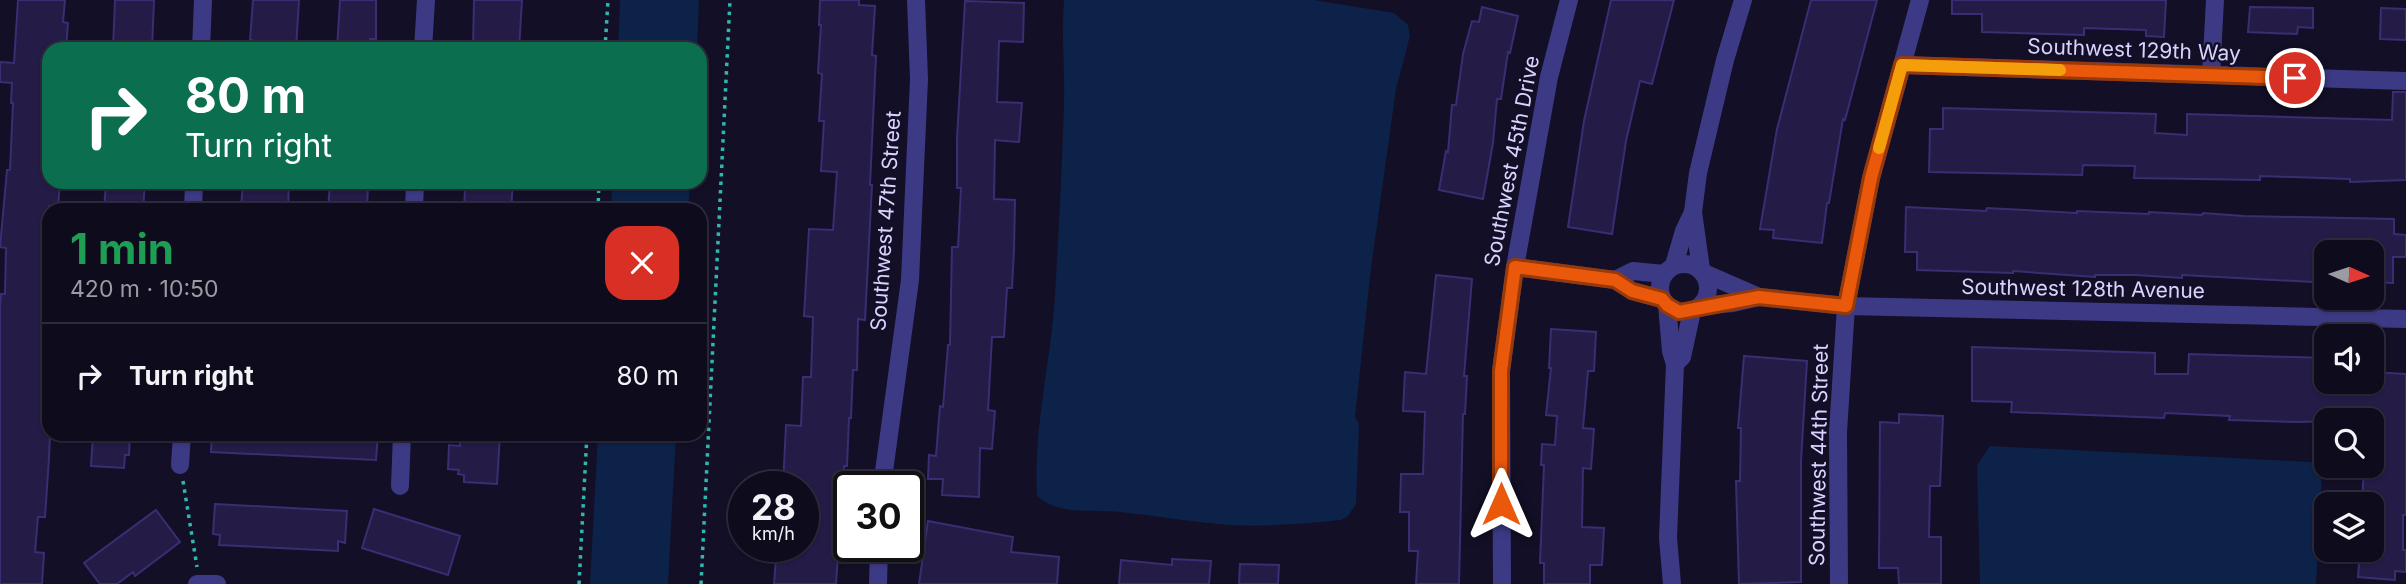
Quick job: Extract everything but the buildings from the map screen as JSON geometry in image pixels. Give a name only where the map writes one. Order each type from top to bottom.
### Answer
[{"type":"street","points":[[201,42],[203,0]]},
{"type":"street","points":[[423,42],[426,0]]},
{"type":"street","name":"Southwest 47th Street","points":[[884,471],[910,280],[919,79],[916,0]]},
{"type":"street","name":"Southwest 45th Drive","points":[[1502,584],[1501,371],[1515,267],[1549,78],[1569,0]]},
{"type":"street","points":[[1675,364],[1682,357],[1696,309],[1708,294],[1693,212],[1698,173],[1724,60],[1743,0]]},
{"type":"street","name":"Southwest 44th Street","points":[[1839,584],[1838,432],[1846,306],[1871,178],[1920,0]]},
{"type":"street","points":[[2211,75],[2215,0]]},
{"type":"street","name":"Southwest 129th Way","points":[[1902,65],[2406,81]]},
{"type":"street","points":[[1672,584],[1668,538],[1675,364],[1665,302],[1659,286],[1693,212]]},
{"type":"street","points":[[1615,280],[1633,271],[1669,269],[1688,263],[1702,271]]},
{"type":"street","points":[[1515,267],[1615,280],[1632,291],[1665,302],[1679,312],[1696,309]]},
{"type":"street","name":"Southwest 128th Avenue","points":[[1702,271],[1759,297],[1846,306],[2406,319]]},
{"type":"street","name":"Southwest 128th Avenue","points":[[1696,309],[1759,297]]},
{"type":"street","points":[[180,465],[182,441]]},
{"type":"street","points":[[400,486],[402,441]]},
{"type":"street","points":[[878,584],[879,562]]},
{"type":"path","points":[[605,42],[608,0]]},
{"type":"path","points":[[701,584],[730,0]]},
{"type":"path","points":[[579,584],[587,441]]},
{"type":"path","points":[[180,465],[205,584]]},
{"type":"water","points":[[620,0],[699,0],[697,42],[618,42]]},
{"type":"water","points":[[1064,0],[1314,0],[1394,13],[1408,25],[1410,36],[1396,89],[1371,268],[1355,417],[1359,424],[1356,504],[1348,516],[1341,520],[1263,526],[1217,524],[1120,512],[1066,509],[1055,507],[1037,496],[1040,420],[1053,319],[1058,246],[1064,102]]},
{"type":"water","points":[[612,189],[690,189],[688,203],[611,203]]},
{"type":"water","points":[[598,441],[676,441],[668,584],[590,584]]},
{"type":"water","points":[[1990,446],[2311,462],[2314,465],[2314,478],[2322,478],[2321,492],[2314,492],[2316,584],[1980,584],[1977,465]]},
{"type":"slow traffic","points":[[1879,148],[1902,65],[2060,70]]},
{"type":"route","points":[[1501,504],[1501,371],[1515,267],[1615,280],[1632,291],[1662,299],[1679,312],[1759,297],[1846,306],[1871,178],[1902,65],[2295,78]]}]
